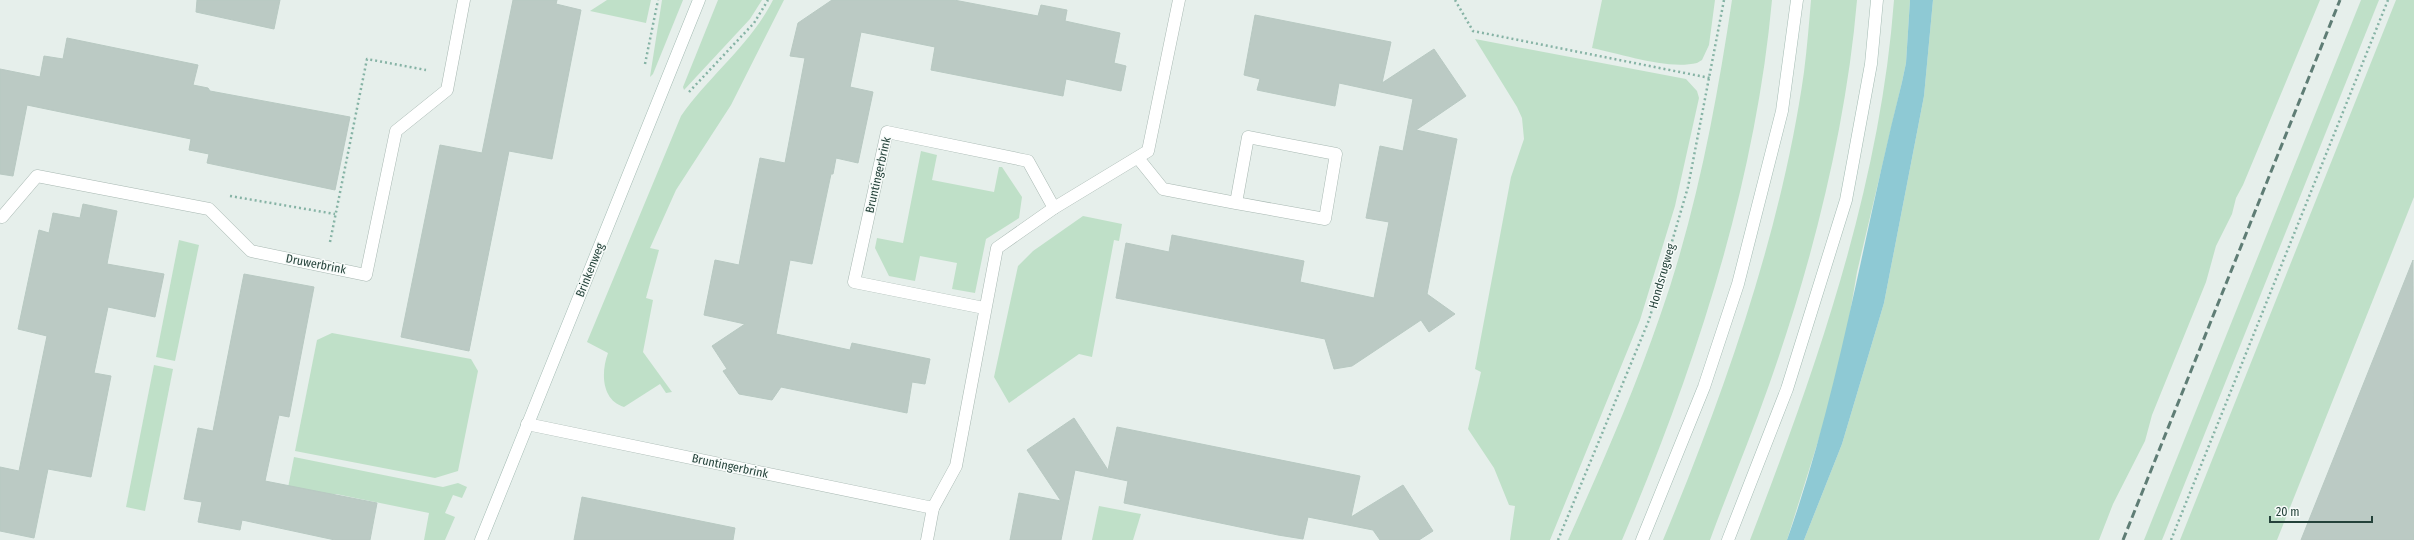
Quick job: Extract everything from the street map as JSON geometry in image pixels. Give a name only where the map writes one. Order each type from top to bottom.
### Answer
[{"type":"street","name":"Druwerbrink","points":[[209,210],[251,251],[366,275],[396,131],[446,90],[464,0]]},
{"type":"street","name":"Brinkenweg","points":[[481,540],[699,0]]},
{"type":"street","points":[[927,540],[933,508],[956,466],[984,308],[997,248],[1054,208],[1148,151],[1179,0]]},
{"type":"street","points":[[1642,540],[1704,387],[1738,284],[1782,111],[1797,0]]},
{"type":"street","points":[[1728,540],[1787,389],[1846,200],[1871,64],[1877,0]]},
{"type":"street","name":"Bruntingerbrink","points":[[984,308],[854,282],[887,132],[1028,161],[1054,208]]},
{"type":"street","points":[[1138,158],[1163,189],[1236,203],[1325,219],[1336,154],[1248,137],[1236,203]]},
{"type":"street","points":[[1,220],[37,176],[209,210]]},
{"type":"street","name":"Bruntingerbrink","points":[[527,424],[933,508]]},
{"type":"path","points":[[655,112],[694,89],[754,23],[768,0]]},
{"type":"path","points":[[1454,0],[1474,31],[1710,78]]},
{"type":"path","name":"Hondsrugweg","points":[[1558,540],[1649,320],[1688,187],[1724,0]]},
{"type":"path","points":[[2171,540],[2388,0]]},
{"type":"path","points":[[326,266],[335,214],[367,59],[450,75]]},
{"type":"path","points":[[209,210],[218,194],[335,214]]},
{"type":"green space","points":[[607,0],[651,0],[646,23],[590,11]]},
{"type":"green space","points":[[662,0],[683,0],[653,74],[650,77]]},
{"type":"green space","points":[[718,0],[762,0],[750,19],[684,90],[683,87]]},
{"type":"green space","points":[[773,0],[784,0],[731,105],[676,190],[650,248],[659,250],[646,298],[653,300],[643,352],[672,392],[666,393],[660,384],[624,407],[616,403],[607,392],[604,368],[608,353],[587,342],[681,116],[704,87],[742,45],[764,16]]},
{"type":"green space","points":[[1602,0],[1715,0],[1709,45],[1702,60],[1697,63],[1685,65],[1659,63],[1592,48]]},
{"type":"green space","points":[[1732,0],[1772,0],[1764,70],[1752,139],[1718,275],[1697,343],[1674,409],[1622,540],[1568,540],[1628,401],[1673,278],[1704,160]]},
{"type":"green space","points":[[1811,0],[1857,0],[1845,97],[1836,146],[1813,244],[1785,339],[1769,385],[1710,540],[1663,540],[1708,427],[1729,369],[1766,251],[1794,131],[1804,72]]},
{"type":"green space","points":[[1894,0],[1910,0],[1906,63],[1857,272],[1848,325],[1826,416],[1787,540],[1750,540],[1799,409],[1842,275],[1860,207],[1875,139],[1887,70]]},
{"type":"green space","points":[[1933,0],[2320,0],[2243,185],[2236,198],[2232,214],[2216,246],[2206,282],[2152,415],[2145,441],[2113,504],[2099,540],[1804,540],[1842,444],[1884,303],[1924,96]]},
{"type":"green space","points":[[2361,0],[2379,0],[2162,540],[2144,540]]},
{"type":"green space","points":[[2396,0],[2414,0],[2414,197],[2277,540],[2180,540]]},
{"type":"green space","points":[[1475,39],[1686,79],[1697,91],[1699,98],[1675,206],[1640,320],[1550,540],[1510,540],[1515,506],[1509,505],[1494,468],[1468,429],[1481,372],[1475,369],[1511,177],[1524,139],[1522,118],[1517,107]]},
{"type":"green space","points":[[921,151],[937,155],[932,180],[994,192],[999,167],[1002,167],[1022,197],[1019,218],[986,239],[975,293],[952,289],[957,263],[920,256],[915,281],[889,276],[875,248],[877,238],[903,243]]},
{"type":"green space","points":[[1083,216],[1122,224],[1119,241],[1114,240],[1092,357],[1079,354],[1009,403],[994,377],[1018,266],[1033,251]]},
{"type":"green space","points":[[179,240],[199,245],[175,361],[156,357]]},
{"type":"green space","points":[[332,333],[471,359],[478,371],[458,471],[435,478],[295,451],[317,340]]},
{"type":"green space","points":[[154,365],[173,369],[145,511],[126,507]]},
{"type":"green space","points":[[294,457],[443,487],[458,483],[467,487],[462,498],[453,495],[445,513],[455,517],[445,540],[424,540],[429,513],[336,494],[286,498]]},
{"type":"green space","points":[[1099,506],[1141,514],[1133,540],[1092,540]]},
{"type":"water","points":[[1910,0],[1933,0],[1924,96],[1884,303],[1842,444],[1804,540],[1787,540],[1806,484],[1822,427],[1850,312],[1906,63]]},
{"type":"building","points":[[197,0],[280,0],[274,29],[196,12]]},
{"type":"building","points":[[513,0],[557,0],[556,4],[581,10],[552,159],[509,151],[469,351],[401,337],[440,145],[482,153]]},
{"type":"building","points":[[832,0],[954,0],[1038,16],[1041,5],[1067,10],[1065,21],[1120,33],[1114,63],[1126,66],[1121,91],[1066,79],[1063,96],[931,70],[935,47],[861,32],[850,87],[873,92],[858,163],[836,158],[833,174],[831,174],[812,264],[790,260],[776,334],[850,350],[852,343],[930,359],[925,384],[912,382],[907,413],[781,387],[772,400],[739,394],[723,371],[727,369],[712,346],[745,324],[704,315],[715,260],[739,265],[760,158],[785,163],[805,58],[790,56],[798,23]]},
{"type":"building","points":[[1255,15],[1391,42],[1382,83],[1434,49],[1466,96],[1416,130],[1457,139],[1427,294],[1455,314],[1429,332],[1421,320],[1352,366],[1334,369],[1325,339],[1116,298],[1126,243],[1169,252],[1172,235],[1304,261],[1300,282],[1374,298],[1389,222],[1366,218],[1380,146],[1403,151],[1413,99],[1339,83],[1335,106],[1257,90],[1260,79],[1244,75]]},
{"type":"building","points":[[67,38],[198,65],[193,85],[208,88],[210,91],[350,117],[335,190],[207,163],[209,154],[189,150],[191,139],[27,105],[13,176],[0,174],[0,69],[40,77],[44,56],[63,59]]},
{"type":"building","points":[[83,204],[117,211],[107,264],[164,274],[155,317],[108,307],[94,373],[111,376],[91,477],[48,469],[34,538],[0,531],[0,467],[19,471],[47,336],[18,329],[39,230],[49,233],[53,213],[80,218]]},
{"type":"building","points":[[2413,260],[2414,540],[2301,540]]},
{"type":"building","points":[[244,274],[314,287],[289,417],[279,415],[265,481],[377,503],[370,540],[335,540],[242,520],[240,530],[198,522],[202,502],[184,499],[198,428],[213,431]]},
{"type":"building","points":[[1074,418],[1108,470],[1117,427],[1360,476],[1351,517],[1403,485],[1433,531],[1419,540],[1380,540],[1373,530],[1308,517],[1303,539],[1278,535],[1124,503],[1128,481],[1075,470],[1061,540],[1010,540],[1019,493],[1061,501],[1027,450]]},
{"type":"building","points":[[582,497],[735,528],[733,540],[574,540]]},
{"type":"railway","points":[[2123,540],[2340,0]]}]
